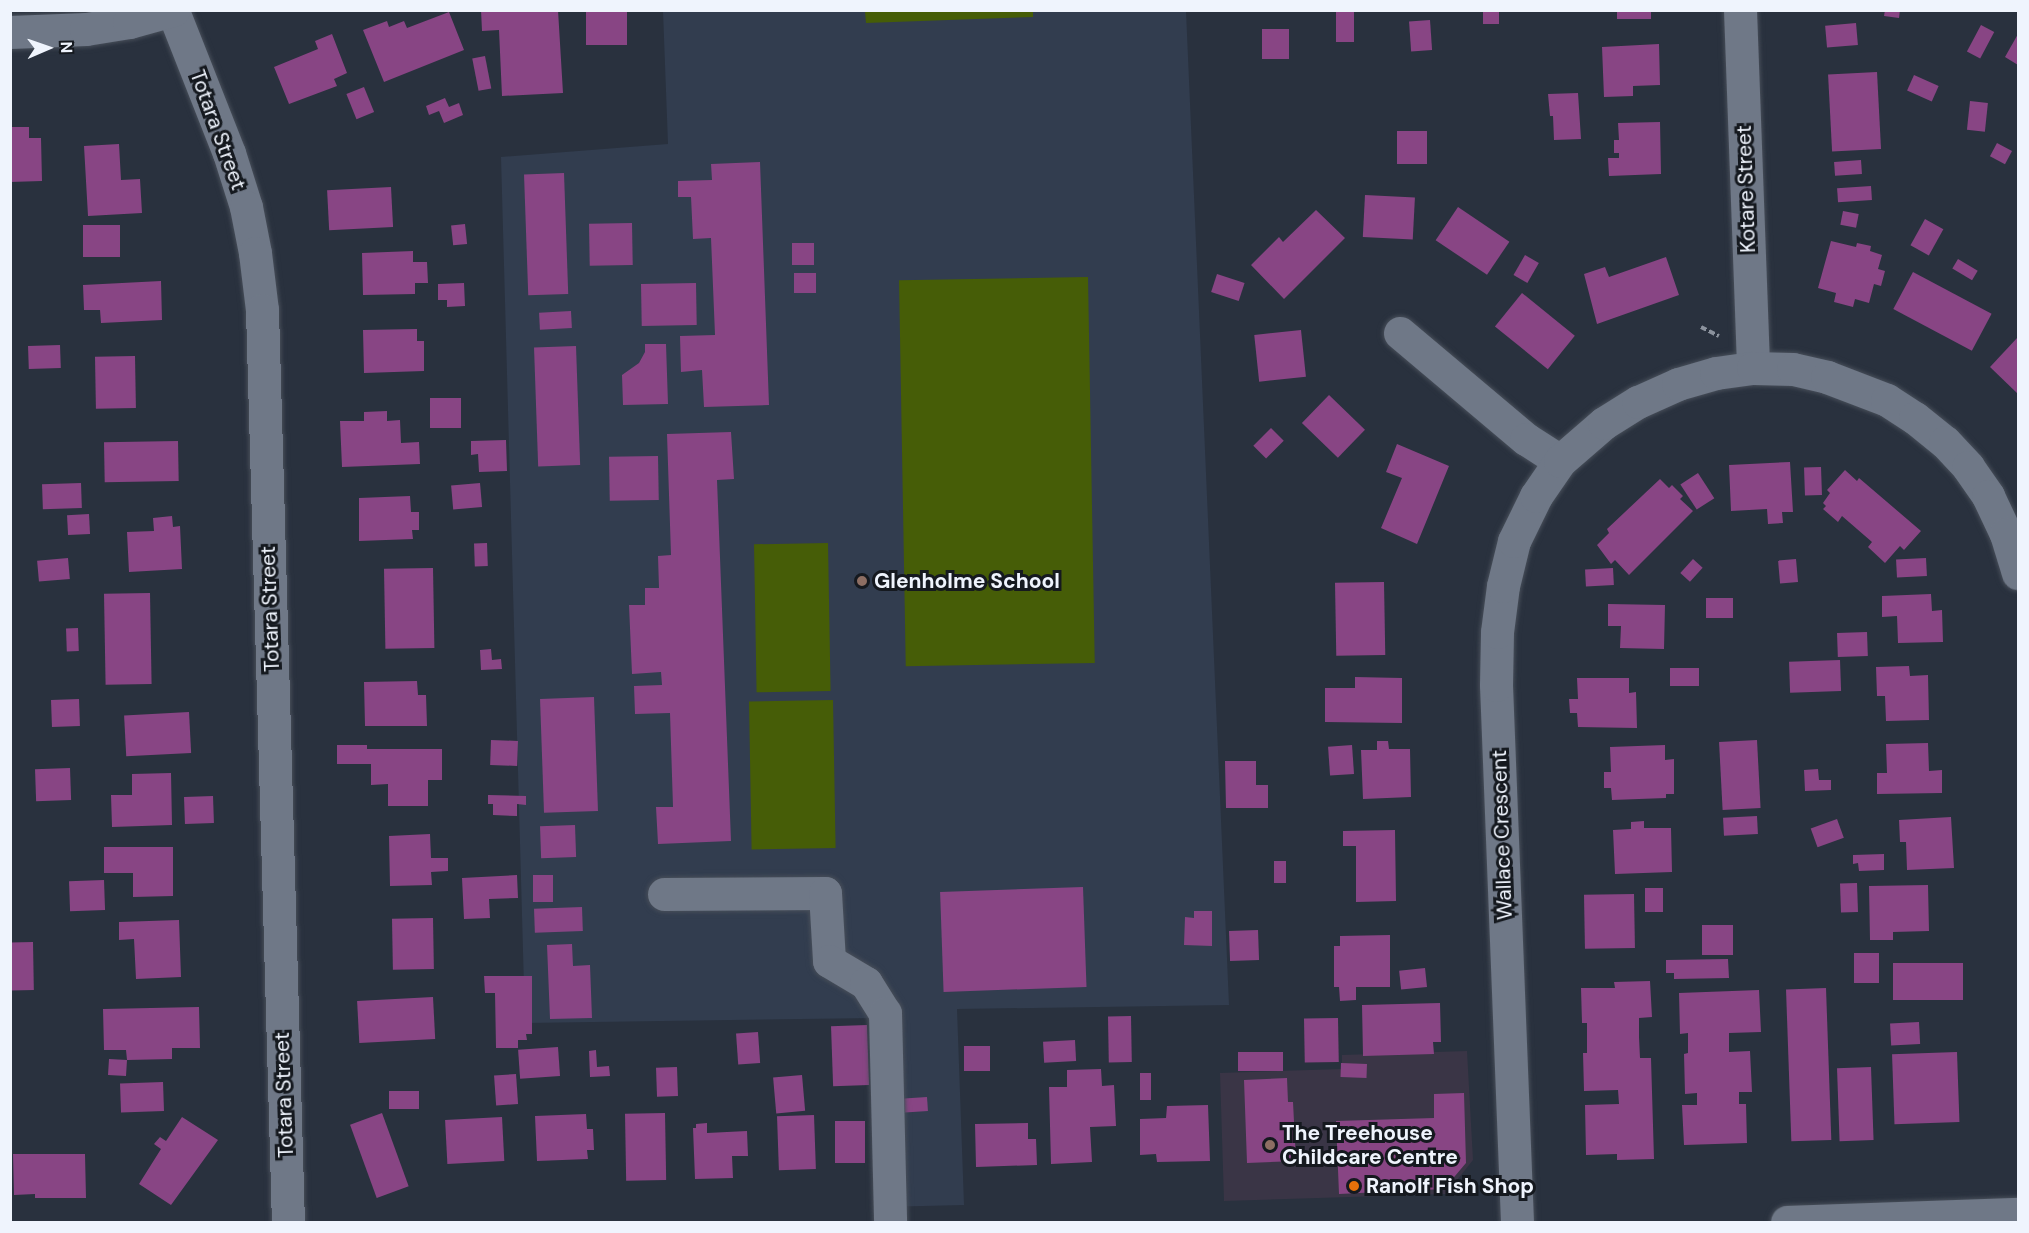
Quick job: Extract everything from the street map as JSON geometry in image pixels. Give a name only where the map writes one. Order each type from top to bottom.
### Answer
[{"type":"street","name":"Kotare Street","points":[[1740,10],[1753,368]]},
{"type":"street","points":[[10,32],[86,29],[129,22],[173,11]]},
{"type":"street","name":"Totara Street","points":[[173,11],[229,153],[246,207],[255,253],[262,310],[288,1222]]},
{"type":"street","points":[[1400,333],[1526,439],[1560,461]]},
{"type":"street","name":"Wallace Crescent","points":[[1517,1222],[1496,685],[1497,632],[1503,586],[1514,541],[1536,496],[1560,461],[1604,423],[1638,402],[1678,384],[1716,373],[1753,368],[1792,369],[1827,377],[1861,388],[1915,418],[1945,442],[1968,467],[1988,496],[2006,534],[2019,573]]},
{"type":"street","points":[[663,894],[825,893],[830,961],[866,983],[885,1014],[890,1222]]},
{"type":"street","points":[[1787,1222],[2019,1214]]},
{"type":"path","points":[[1701,327],[1722,338]]},
{"type":"shaded area","name":"Glenholme School","points":[[663,11],[1186,11],[1229,1005],[957,1009],[964,1205],[881,1207],[876,1018],[525,1023],[501,157],[668,144]]},
{"type":"shaded area","points":[[1467,1051],[1473,1160],[1446,1194],[1224,1201],[1220,1073],[1342,1069],[1342,1055]]},
{"type":"green space","points":[[1033,10],[1033,17],[866,23],[865,11]]},
{"type":"green space","points":[[1088,277],[1095,663],[906,666],[899,280]]},
{"type":"green space","points":[[828,543],[831,691],[757,692],[754,544]]},
{"type":"green space","points":[[833,700],[836,848],[752,849],[749,701]]},
{"type":"building","points":[[481,10],[558,10],[563,93],[502,96],[499,30],[482,31]]},
{"type":"building","points":[[586,10],[627,10],[627,45],[586,45]]},
{"type":"building","points":[[1336,10],[1354,10],[1354,42],[1336,42]]},
{"type":"building","points":[[1483,10],[1499,10],[1499,24],[1483,24]]},
{"type":"building","points":[[1617,10],[1651,10],[1651,19],[1617,19]]},
{"type":"building","points":[[1885,10],[1900,10],[1899,18],[1884,16]]},
{"type":"building","points":[[449,12],[464,50],[384,82],[363,30],[387,21],[389,27],[404,21],[407,28]]},
{"type":"building","points":[[1430,20],[1432,50],[1411,51],[1409,21]]},
{"type":"building","points":[[1856,23],[1858,45],[1827,48],[1825,26]]},
{"type":"building","points":[[1981,25],[1994,32],[1980,59],[1967,51]]},
{"type":"building","points":[[1262,29],[1289,29],[1289,59],[1262,59]]},
{"type":"building","points":[[332,34],[347,73],[334,79],[337,86],[289,104],[274,67],[318,49],[315,41]]},
{"type":"building","points":[[2018,34],[2018,65],[2005,57]]},
{"type":"building","points":[[1659,44],[1660,85],[1633,86],[1633,96],[1604,97],[1602,47]]},
{"type":"building","points":[[485,56],[491,88],[479,91],[472,58]]},
{"type":"building","points":[[1877,72],[1881,149],[1832,151],[1828,75]]},
{"type":"building","points":[[1914,75],[1939,86],[1932,102],[1907,91]]},
{"type":"building","points":[[364,87],[374,112],[356,119],[346,94]]},
{"type":"building","points":[[1578,93],[1581,139],[1554,140],[1553,116],[1550,116],[1548,94]]},
{"type":"building","points":[[445,98],[449,107],[459,103],[463,115],[444,123],[439,111],[429,115],[426,106]]},
{"type":"building","points":[[1970,101],[1988,103],[1985,132],[1967,130]]},
{"type":"building","points":[[1660,122],[1661,174],[1609,176],[1608,158],[1619,158],[1619,153],[1614,153],[1614,140],[1619,140],[1618,123]]},
{"type":"building","points":[[10,127],[29,127],[29,138],[41,138],[42,181],[10,182]]},
{"type":"building","points":[[1397,131],[1427,131],[1427,164],[1397,164]]},
{"type":"building","points":[[1997,143],[2012,151],[2005,164],[1990,156]]},
{"type":"building","points":[[119,144],[121,180],[140,179],[142,213],[88,216],[84,146]]},
{"type":"building","points":[[1861,160],[1862,174],[1835,176],[1834,162]]},
{"type":"building","points":[[760,162],[769,405],[704,407],[702,370],[681,372],[680,336],[715,335],[711,238],[693,239],[691,197],[678,197],[678,181],[712,180],[711,164]]},
{"type":"building","points":[[564,173],[568,294],[528,295],[524,174]]},
{"type":"building","points":[[1871,186],[1872,200],[1838,202],[1837,188]]},
{"type":"building","points":[[391,187],[393,227],[329,230],[327,190]]},
{"type":"building","points":[[1365,195],[1415,198],[1413,240],[1363,237]]},
{"type":"building","points":[[1458,207],[1509,242],[1487,275],[1436,240]]},
{"type":"building","points":[[1316,210],[1345,238],[1284,299],[1251,265],[1279,237],[1283,242]]},
{"type":"building","points":[[1843,211],[1859,214],[1856,228],[1840,225]]},
{"type":"building","points":[[1925,219],[1943,229],[1929,255],[1910,245]]},
{"type":"building","points":[[632,223],[633,265],[590,266],[589,224]]},
{"type":"building","points":[[465,224],[467,244],[453,245],[451,225]]},
{"type":"building","points":[[83,225],[120,225],[120,257],[83,257]]},
{"type":"building","points":[[1831,241],[1856,247],[1857,243],[1871,246],[1870,251],[1882,255],[1878,269],[1885,271],[1881,286],[1874,284],[1869,303],[1855,299],[1853,307],[1834,302],[1836,293],[1818,288]]},
{"type":"building","points":[[792,243],[814,243],[814,265],[792,265]]},
{"type":"building","points":[[413,251],[413,262],[427,262],[428,283],[415,283],[415,294],[363,295],[362,253]]},
{"type":"building","points":[[1525,255],[1539,263],[1527,283],[1514,275]]},
{"type":"building","points":[[1666,257],[1679,295],[1597,324],[1584,274],[1605,267],[1609,277]]},
{"type":"building","points":[[1958,259],[1978,271],[1972,280],[1952,268]]},
{"type":"building","points":[[1913,272],[1992,314],[1972,351],[1893,309]]},
{"type":"building","points":[[794,273],[816,273],[816,293],[794,293]]},
{"type":"building","points":[[1217,274],[1245,283],[1239,301],[1211,292]]},
{"type":"building","points":[[161,281],[162,320],[101,323],[100,310],[84,310],[83,285]]},
{"type":"building","points":[[464,283],[465,306],[447,307],[447,300],[438,300],[438,284]]},
{"type":"building","points":[[696,283],[697,325],[642,326],[641,284]]},
{"type":"building","points":[[1522,293],[1575,336],[1548,369],[1495,326]]},
{"type":"building","points":[[571,311],[572,328],[540,330],[539,313]]},
{"type":"building","points":[[417,329],[417,341],[424,341],[424,371],[364,373],[363,330]]},
{"type":"building","points":[[1301,330],[1306,377],[1259,382],[1254,335]]},
{"type":"building","points":[[2018,337],[2018,394],[1990,367]]},
{"type":"building","points":[[645,344],[666,344],[668,404],[623,405],[622,375],[639,363],[645,352]]},
{"type":"building","points":[[60,345],[61,368],[29,369],[28,346]]},
{"type":"building","points":[[576,346],[580,465],[538,466],[534,347]]},
{"type":"building","points":[[135,356],[136,408],[96,409],[95,357]]},
{"type":"building","points":[[1329,395],[1365,430],[1338,458],[1302,423]]},
{"type":"building","points":[[430,398],[461,398],[461,428],[430,428]]},
{"type":"building","points":[[387,411],[387,421],[400,420],[401,443],[419,442],[420,464],[342,467],[340,421],[364,421],[364,412]]},
{"type":"building","points":[[1271,428],[1284,441],[1266,458],[1253,446]]},
{"type":"building","points":[[731,432],[734,479],[717,480],[731,841],[658,844],[656,807],[673,807],[670,713],[635,714],[634,686],[662,685],[661,672],[632,674],[629,605],[645,605],[645,588],[659,588],[658,556],[671,555],[667,434]]},
{"type":"building","points":[[506,440],[507,471],[479,472],[478,454],[471,455],[471,441]]},
{"type":"building","points":[[178,441],[179,481],[105,482],[104,442]]},
{"type":"building","points":[[1397,444],[1449,466],[1417,544],[1381,528],[1402,478],[1386,472]]},
{"type":"building","points":[[658,456],[659,500],[610,501],[609,457]]},
{"type":"building","points":[[1790,462],[1793,512],[1782,512],[1783,523],[1768,524],[1767,509],[1731,511],[1729,465]]},
{"type":"building","points":[[1821,467],[1822,495],[1805,496],[1804,468]]},
{"type":"building","points":[[1845,470],[1857,481],[1859,478],[1921,531],[1904,550],[1900,546],[1885,563],[1868,547],[1872,542],[1842,516],[1838,522],[1823,509],[1826,506],[1823,503],[1830,493],[1827,490]]},
{"type":"building","points":[[1698,473],[1714,498],[1697,510],[1680,484]]},
{"type":"building","points":[[1660,479],[1669,488],[1672,485],[1683,496],[1680,499],[1693,511],[1629,575],[1615,560],[1611,564],[1597,545],[1609,533],[1607,529]]},
{"type":"building","points":[[81,483],[82,508],[43,509],[42,484]]},
{"type":"building","points":[[480,483],[482,507],[453,509],[451,486]]},
{"type":"building","points":[[410,496],[411,512],[419,512],[419,530],[412,530],[413,539],[359,541],[359,498]]},
{"type":"building","points":[[89,514],[90,534],[68,535],[67,515]]},
{"type":"building","points":[[172,516],[173,527],[180,526],[182,569],[129,572],[127,532],[154,531],[153,518]]},
{"type":"building","points":[[474,543],[487,543],[488,566],[475,566]]},
{"type":"building","points":[[68,558],[70,579],[39,582],[37,561]]},
{"type":"building","points":[[1926,558],[1927,576],[1897,578],[1896,560]]},
{"type":"building","points":[[1693,559],[1703,568],[1690,582],[1680,573]]},
{"type":"building","points":[[1796,559],[1798,582],[1780,583],[1778,561]]},
{"type":"building","points":[[433,568],[434,648],[385,649],[384,569]]},
{"type":"building","points":[[1613,568],[1614,585],[1586,586],[1585,569]]},
{"type":"building","points":[[1384,582],[1385,655],[1336,656],[1335,583]]},
{"type":"building","points":[[150,593],[152,684],[106,685],[104,594]]},
{"type":"building","points":[[1931,594],[1932,611],[1942,610],[1943,642],[1898,643],[1897,616],[1882,617],[1882,596]]},
{"type":"building","points":[[1706,598],[1733,598],[1733,618],[1706,618]]},
{"type":"building","points":[[1608,604],[1665,605],[1664,649],[1620,648],[1621,626],[1608,626]]},
{"type":"building","points":[[66,628],[78,628],[79,651],[67,651]]},
{"type":"building","points":[[1867,632],[1868,656],[1838,657],[1837,633]]},
{"type":"building","points":[[491,649],[492,660],[501,659],[502,669],[481,670],[480,650]]},
{"type":"building","points":[[1840,660],[1841,691],[1790,693],[1789,662]]},
{"type":"building","points":[[1909,666],[1910,676],[1928,675],[1929,720],[1886,721],[1885,696],[1877,696],[1876,667]]},
{"type":"building","points":[[1670,668],[1699,668],[1699,686],[1670,686]]},
{"type":"building","points":[[1355,677],[1402,678],[1402,723],[1325,722],[1325,688],[1355,688]]},
{"type":"building","points":[[1577,678],[1629,678],[1629,693],[1636,692],[1637,728],[1578,727],[1577,713],[1570,713],[1569,699],[1578,699]]},
{"type":"building","points":[[417,681],[418,695],[426,695],[427,726],[365,726],[364,682]]},
{"type":"building","points":[[594,697],[598,811],[544,813],[540,699]]},
{"type":"building","points":[[79,699],[80,726],[52,727],[51,700]]},
{"type":"building","points":[[189,712],[191,753],[126,756],[124,715]]},
{"type":"building","points":[[491,740],[518,741],[517,766],[490,765]]},
{"type":"building","points":[[1757,740],[1761,808],[1723,810],[1719,742]]},
{"type":"building","points":[[1377,741],[1388,741],[1389,749],[1410,749],[1411,797],[1363,799],[1361,750],[1377,750]]},
{"type":"building","points":[[1928,743],[1929,771],[1942,770],[1942,793],[1877,794],[1877,773],[1887,773],[1886,744]]},
{"type":"building","points":[[337,745],[367,745],[367,749],[442,749],[442,780],[428,780],[428,806],[388,806],[388,784],[371,785],[371,764],[337,764]]},
{"type":"building","points":[[1352,745],[1354,774],[1330,776],[1328,747]]},
{"type":"building","points":[[1665,745],[1665,760],[1674,759],[1674,794],[1666,794],[1666,798],[1612,800],[1611,788],[1604,788],[1604,772],[1611,772],[1610,747]]},
{"type":"building","points":[[1225,761],[1256,761],[1256,785],[1268,785],[1268,808],[1226,808]]},
{"type":"building","points":[[70,768],[71,800],[36,801],[35,769]]},
{"type":"building","points":[[1818,769],[1819,780],[1831,780],[1831,790],[1805,791],[1804,770]]},
{"type":"building","points":[[171,773],[172,825],[112,827],[111,795],[132,795],[132,774]]},
{"type":"building","points":[[488,795],[526,796],[526,805],[517,804],[517,816],[493,815],[493,804],[488,804]]},
{"type":"building","points":[[213,796],[214,823],[185,824],[184,797]]},
{"type":"building","points":[[1757,816],[1758,834],[1724,836],[1723,818]]},
{"type":"building","points":[[1951,817],[1954,868],[1907,870],[1906,842],[1900,842],[1899,820]]},
{"type":"building","points":[[1837,819],[1844,838],[1818,847],[1811,829]]},
{"type":"building","points":[[1644,821],[1644,828],[1671,828],[1672,872],[1615,874],[1613,830],[1631,829],[1631,822]]},
{"type":"building","points":[[575,825],[576,857],[541,858],[540,826]]},
{"type":"building","points":[[1395,830],[1396,901],[1356,902],[1356,846],[1343,846],[1343,831]]},
{"type":"building","points":[[430,834],[431,858],[448,858],[448,871],[431,872],[432,885],[390,886],[389,836]]},
{"type":"building","points":[[104,847],[173,847],[173,896],[133,897],[133,873],[104,873]]},
{"type":"building","points":[[1884,854],[1884,870],[1859,871],[1858,863],[1853,864],[1853,855]]},
{"type":"building","points":[[1274,861],[1286,861],[1286,883],[1274,883]]},
{"type":"building","points":[[517,875],[518,898],[489,899],[490,918],[464,919],[462,878]]},
{"type":"building","points":[[533,875],[553,875],[553,902],[533,902]]},
{"type":"building","points":[[104,880],[105,910],[70,911],[69,881]]},
{"type":"building","points":[[1857,883],[1858,912],[1841,913],[1840,884]]},
{"type":"building","points":[[1928,885],[1929,931],[1893,932],[1893,940],[1870,940],[1869,886]]},
{"type":"building","points":[[1083,887],[1086,987],[944,992],[940,892]]},
{"type":"building","points":[[1645,888],[1663,888],[1663,912],[1645,912]]},
{"type":"building","points":[[1634,894],[1635,948],[1585,949],[1584,895]]},
{"type":"building","points":[[582,907],[583,931],[535,933],[534,909]]},
{"type":"building","points":[[1194,911],[1212,911],[1212,946],[1184,945],[1185,917],[1194,918]]},
{"type":"building","points":[[433,918],[434,969],[393,970],[392,919]]},
{"type":"building","points":[[179,920],[181,977],[136,979],[134,939],[119,940],[119,922]]},
{"type":"building","points":[[1702,925],[1733,925],[1733,955],[1702,955]]},
{"type":"building","points":[[1258,930],[1259,960],[1230,961],[1229,931]]},
{"type":"building","points":[[1390,935],[1390,987],[1356,987],[1356,1000],[1340,1001],[1339,987],[1334,987],[1334,946],[1340,946],[1340,936]]},
{"type":"building","points":[[10,942],[33,942],[34,990],[11,990]]},
{"type":"building","points":[[572,944],[573,966],[590,965],[592,1018],[550,1019],[547,945]]},
{"type":"building","points":[[1854,953],[1879,953],[1879,983],[1854,983]]},
{"type":"building","points":[[1728,959],[1729,978],[1674,979],[1674,973],[1666,973],[1666,960]]},
{"type":"building","points":[[1893,963],[1963,963],[1963,1000],[1893,1000]]},
{"type":"building","points":[[1425,968],[1427,987],[1401,990],[1399,971]]},
{"type":"building","points":[[484,976],[532,976],[532,1034],[526,1034],[527,1040],[518,1040],[518,1048],[496,1048],[495,993],[485,993]]},
{"type":"building","points":[[1650,981],[1652,1017],[1639,1018],[1639,1037],[1640,1058],[1651,1058],[1654,1159],[1617,1160],[1617,1154],[1586,1155],[1585,1105],[1619,1104],[1618,1090],[1584,1091],[1583,1053],[1587,1053],[1587,1023],[1582,1023],[1581,988],[1615,988],[1614,982]]},
{"type":"building","points":[[1826,988],[1831,1140],[1791,1141],[1786,989]]},
{"type":"building","points":[[1759,990],[1761,1032],[1729,1033],[1729,1052],[1750,1051],[1752,1092],[1739,1092],[1739,1104],[1746,1104],[1747,1143],[1684,1145],[1682,1105],[1697,1105],[1697,1093],[1685,1094],[1684,1054],[1688,1053],[1688,1033],[1680,1034],[1679,993]]},
{"type":"building","points":[[433,997],[435,1039],[359,1043],[357,1001]]},
{"type":"building","points":[[1440,1003],[1441,1042],[1433,1042],[1434,1054],[1363,1056],[1362,1005]]},
{"type":"building","points":[[199,1007],[200,1048],[172,1048],[172,1059],[127,1060],[126,1050],[104,1050],[103,1009]]},
{"type":"building","points":[[1108,1016],[1131,1016],[1132,1062],[1109,1062]]},
{"type":"building","points":[[1338,1018],[1339,1062],[1305,1063],[1304,1019]]},
{"type":"building","points":[[1919,1022],[1920,1044],[1891,1045],[1890,1024]]},
{"type":"building","points":[[867,1025],[869,1085],[833,1086],[831,1026]]},
{"type":"building","points":[[758,1032],[760,1063],[738,1064],[736,1034]]},
{"type":"building","points":[[1075,1040],[1076,1061],[1044,1063],[1043,1042]]},
{"type":"building","points":[[964,1046],[990,1046],[990,1071],[964,1071]]},
{"type":"building","points":[[558,1047],[560,1076],[520,1079],[518,1050]]},
{"type":"building","points":[[596,1050],[597,1067],[609,1066],[610,1076],[590,1077],[589,1051]]},
{"type":"building","points":[[1238,1052],[1283,1052],[1283,1071],[1238,1071]]},
{"type":"building","points":[[1957,1052],[1959,1122],[1894,1124],[1892,1054]]},
{"type":"building","points":[[109,1059],[127,1060],[126,1076],[108,1075]]},
{"type":"building","points":[[1341,1063],[1367,1064],[1366,1078],[1341,1077]]},
{"type":"building","points":[[677,1067],[678,1096],[657,1097],[656,1068]]},
{"type":"building","points":[[1871,1067],[1874,1140],[1840,1141],[1837,1068]]},
{"type":"building","points":[[1101,1069],[1102,1086],[1114,1085],[1116,1126],[1090,1127],[1092,1162],[1051,1164],[1049,1087],[1067,1087],[1067,1070]]},
{"type":"building","points":[[1140,1073],[1151,1073],[1151,1100],[1140,1100]]},
{"type":"building","points":[[516,1074],[518,1104],[496,1105],[494,1076]]},
{"type":"building","points":[[802,1075],[805,1111],[776,1113],[773,1078]]},
{"type":"building","points":[[1287,1078],[1288,1102],[1293,1102],[1296,1161],[1247,1163],[1244,1080]]},
{"type":"building","points":[[163,1082],[164,1111],[121,1112],[120,1084]]},
{"type":"building","points":[[389,1091],[419,1091],[419,1109],[389,1109]]},
{"type":"building","points":[[1464,1093],[1466,1163],[1444,1189],[1339,1194],[1336,1121],[1434,1118],[1434,1094]]},
{"type":"building","points":[[927,1097],[928,1111],[905,1113],[904,1099]]},
{"type":"building","points":[[1208,1105],[1210,1161],[1157,1162],[1156,1154],[1140,1155],[1140,1119],[1166,1118],[1167,1106]]},
{"type":"building","points":[[382,1113],[409,1186],[377,1198],[350,1125]]},
{"type":"building","points":[[665,1113],[666,1180],[626,1181],[625,1114]]},
{"type":"building","points":[[586,1114],[587,1129],[593,1129],[594,1150],[587,1150],[588,1159],[537,1161],[535,1116]]},
{"type":"building","points":[[814,1115],[816,1169],[779,1170],[777,1116]]},
{"type":"building","points":[[182,1117],[218,1140],[171,1205],[139,1184],[161,1149],[154,1144],[160,1137],[166,1141]]},
{"type":"building","points":[[502,1117],[504,1161],[447,1164],[445,1120]]},
{"type":"building","points":[[835,1121],[865,1121],[865,1163],[835,1163]]},
{"type":"building","points":[[707,1123],[707,1133],[747,1131],[748,1156],[732,1156],[733,1178],[695,1179],[693,1128],[696,1128],[696,1124]]},
{"type":"building","points":[[1028,1123],[1028,1139],[1036,1139],[1037,1165],[976,1167],[975,1124]]},
{"type":"building","points":[[13,1154],[85,1154],[86,1198],[35,1198],[35,1194],[14,1195]]},
{"type":"place","name":"Glenholme School","points":[[862,581]]},
{"type":"place","name":"The Treehouse Childcare Centre","points":[[1270,1145]]},
{"type":"place","name":"Ranolf Fish Shop","points":[[1354,1186]]}]
